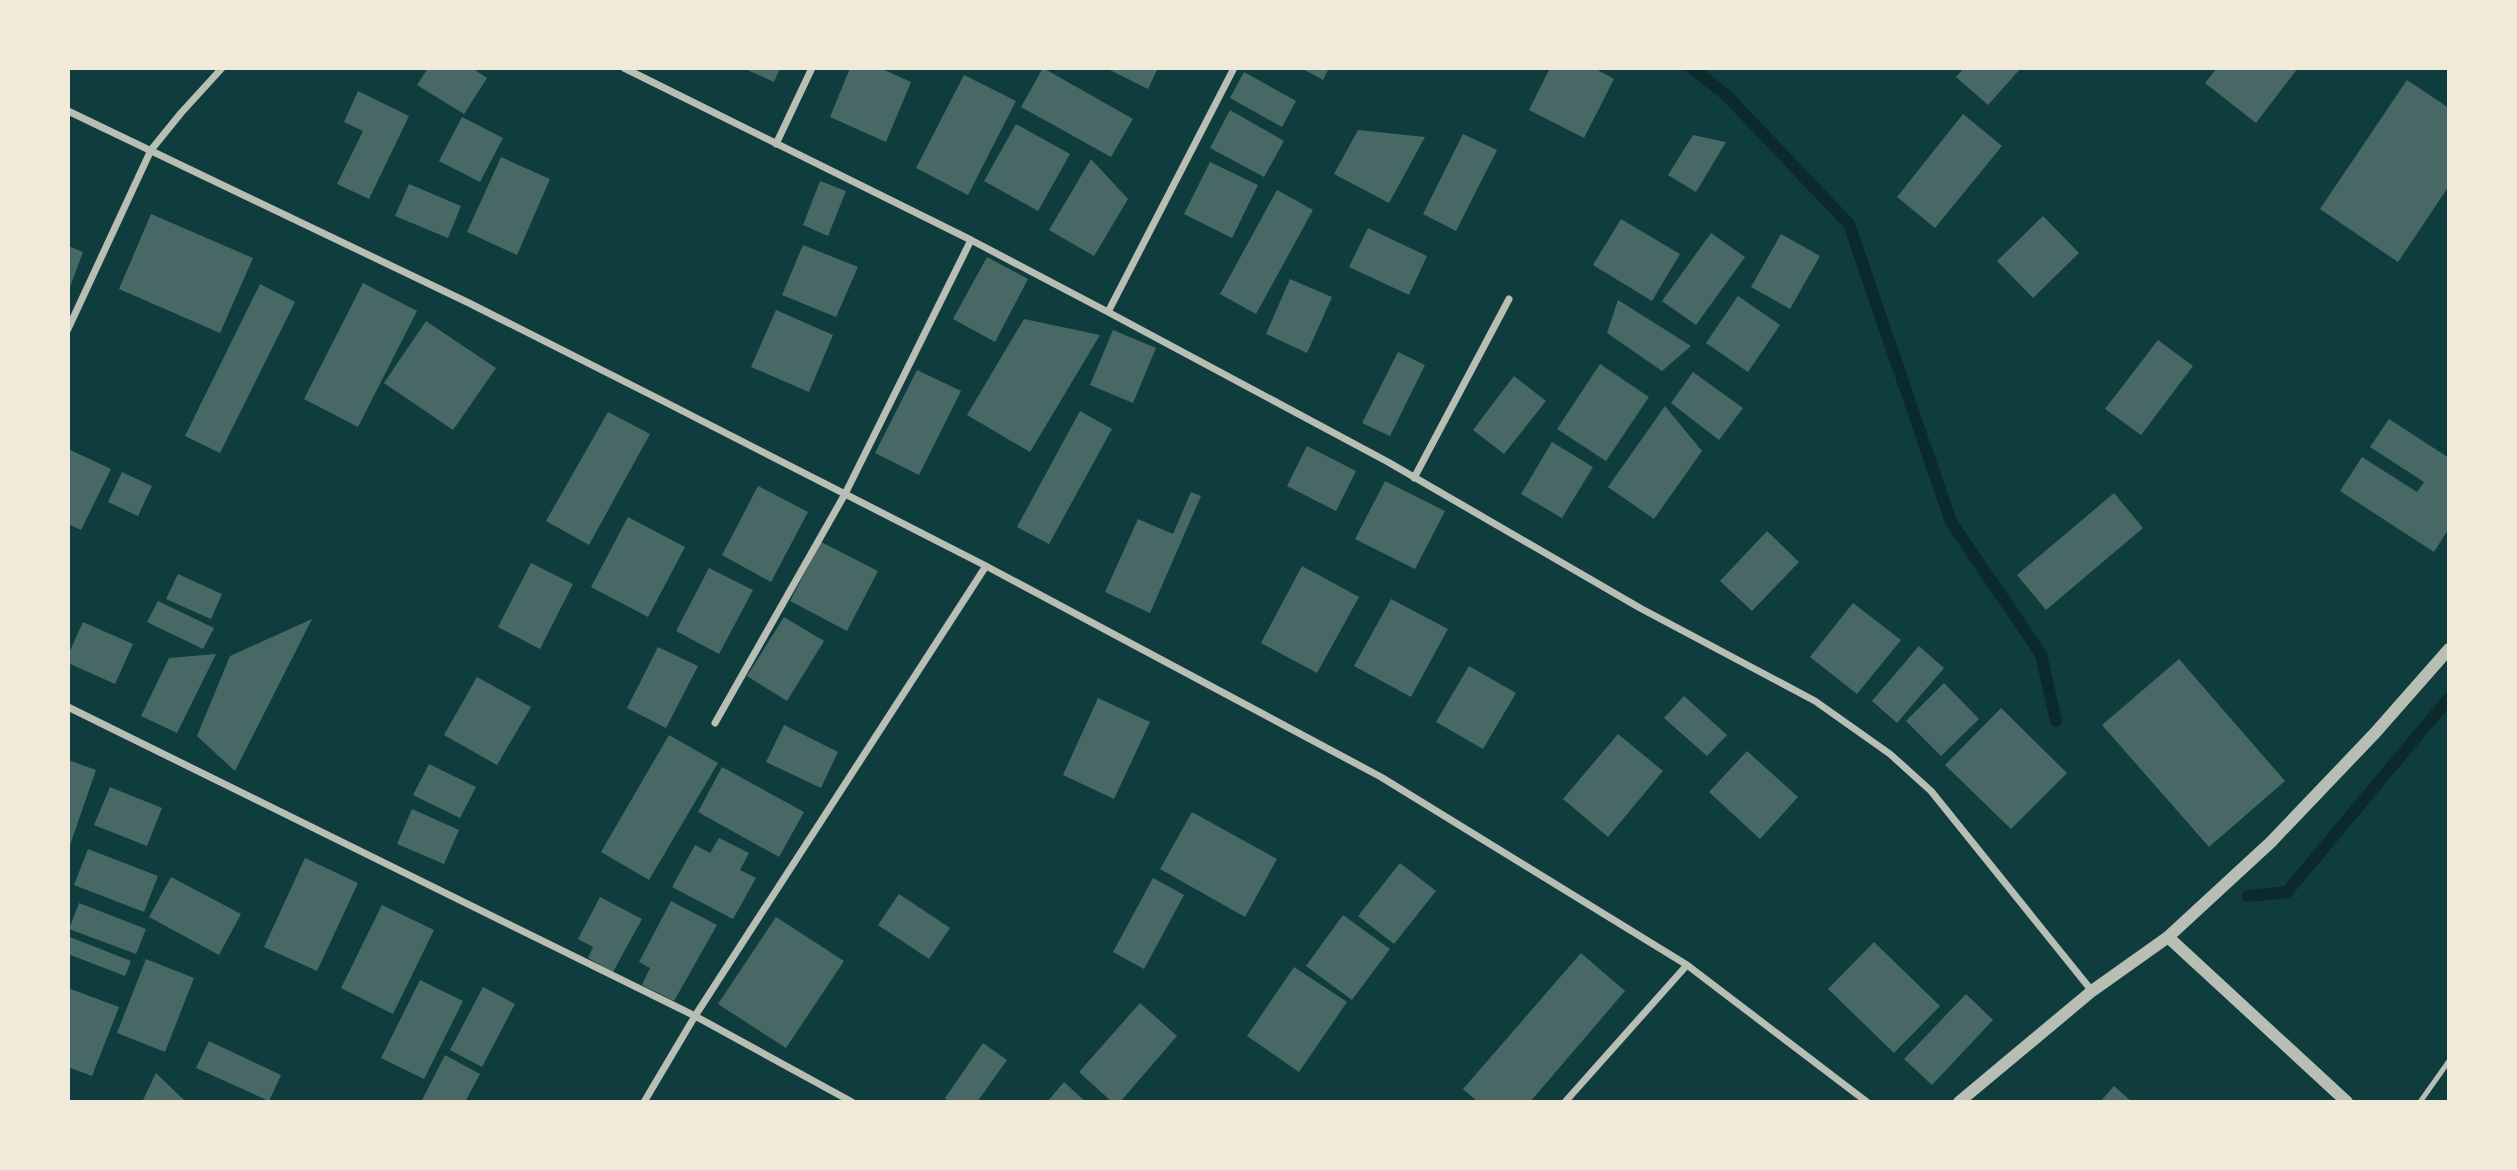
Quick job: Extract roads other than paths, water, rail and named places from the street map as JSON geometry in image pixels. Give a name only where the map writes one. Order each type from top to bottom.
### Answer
[{"type":"street","points":[[68,329],[151,150],[222,68]]},
{"type":"street","points":[[624,68],[971,240],[1414,478],[1640,608],[1815,701],[1890,754],[1931,791],[2092,990]]},
{"type":"street","points":[[776,144],[812,68]]},
{"type":"street","points":[[1108,313],[1234,68]]},
{"type":"street","points":[[68,111],[469,303],[986,566],[1381,777],[1687,965],[1867,1102]]},
{"type":"street","points":[[715,723],[845,494],[971,240]]},
{"type":"street","points":[[1414,478],[1509,299]]},
{"type":"street","points":[[644,1102],[695,1016],[986,566]]},
{"type":"street","points":[[1959,1102],[2092,990],[2168,937],[2271,842],[2375,733],[2449,649]]},
{"type":"street","points":[[68,707],[695,1016],[852,1102]]},
{"type":"street","points":[[2168,937],[2347,1102]]},
{"type":"street","points":[[1565,1102],[1687,965]]},
{"type":"lane","points":[[2420,1102],[2449,1061]]},
{"type":"waterway","points":[[1692,68],[1726,95],[1849,224],[1951,522],[2041,654],[2056,721]]},
{"type":"waterway","points":[[2248,896],[2287,892],[2449,698]]}]
